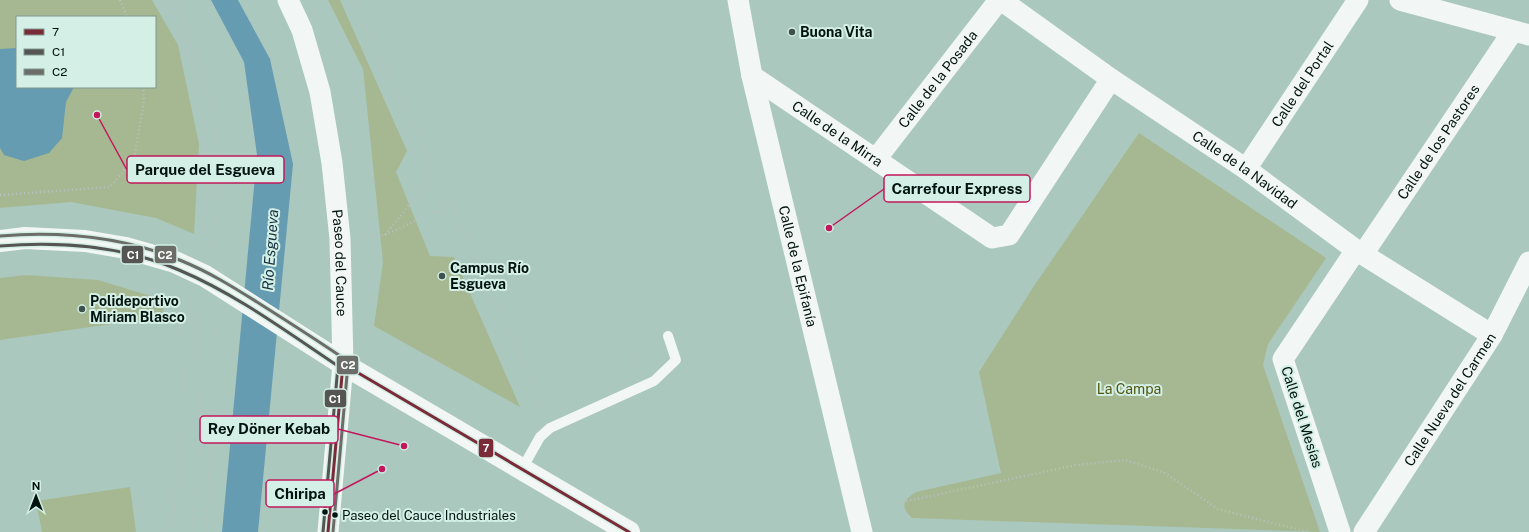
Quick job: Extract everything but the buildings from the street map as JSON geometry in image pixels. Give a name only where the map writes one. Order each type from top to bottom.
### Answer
[{"type":"main road","points":[[0,241],[25,238],[85,241],[126,248],[175,262],[230,290],[309,340],[343,364],[629,532]]},
{"type":"street","name":"Paseo del Cauce","points":[[288,0],[302,30],[320,92],[332,163],[340,239],[343,364],[328,532]]},
{"type":"street","name":"Calle de la Epifanía","points":[[738,0],[752,76],[862,532]]},
{"type":"street","name":"Calle de la Navidad","points":[[1000,0],[1111,79],[1246,169],[1360,252],[1492,335]]},
{"type":"street","name":"Calle de la Posada","points":[[876,159],[1000,0]]},
{"type":"street","name":"Calle del Portal","points":[[1246,169],[1358,0]]},
{"type":"street","points":[[1400,0],[1521,33]]},
{"type":"street","name":"Calle de los Pastores","points":[[1360,252],[1521,33]]},
{"type":"street","name":"Calle de la Mirra","points":[[752,76],[992,238],[1009,235],[1111,79]]},
{"type":"street","name":"Calle del Mesías","points":[[1340,532],[1283,359],[1360,252]]},
{"type":"street","name":"Calle Nueva del Carmen","points":[[1364,532],[1492,335],[1529,262]]},
{"type":"lane","points":[[522,469],[540,437],[550,428],[654,382],[676,360],[668,336]]},
{"type":"path","points":[[120,0],[127,16]]},
{"type":"path","points":[[164,0],[185,44],[199,88],[210,177],[200,255]]},
{"type":"path","points":[[175,0],[191,41],[204,87],[218,151],[219,185],[209,260]]},
{"type":"path","points":[[352,0],[432,164],[431,178],[384,235]]},
{"type":"path","points":[[0,195],[110,187],[134,159],[144,102],[143,88]]},
{"type":"path","points":[[340,239],[384,235],[452,204],[547,414]]},
{"type":"path","points":[[178,287],[184,290]]},
{"type":"path","points":[[172,532],[184,378],[178,317],[179,292]]},
{"type":"path","points":[[190,293],[202,427],[192,532]]},
{"type":"path","points":[[206,532],[215,384],[213,307]]},
{"type":"path","points":[[631,374],[636,370],[635,355]]},
{"type":"path","points":[[857,511],[882,507],[1076,464],[1125,460],[1163,472],[1218,509],[1308,532]]},
{"type":"green space","points":[[0,0],[152,0],[178,45],[199,144],[194,234],[156,218],[71,202],[0,208]]},
{"type":"green space","points":[[328,0],[340,0],[407,151],[396,172],[430,256],[454,257],[520,407],[374,326],[383,262],[363,69]]},
{"type":"green space","name":"La Campa","points":[[1139,133],[1326,258],[1268,344],[1263,365],[1320,532],[912,518],[906,510],[905,504],[908,498],[916,492],[1001,473],[979,372],[1034,286]]},
{"type":"green space","name":"Polideportivo Miriam Blasco","points":[[26,275],[98,280],[167,301],[160,317],[0,340],[0,278]]},
{"type":"green space","points":[[130,487],[136,532],[42,532],[36,501]]},
{"type":"water","name":"Río Esgueva","points":[[211,0],[238,0],[270,59],[293,164],[258,532],[222,532],[257,155],[244,62]]},
{"type":"water","points":[[16,48],[16,88],[73,88],[66,102],[62,138],[49,153],[24,161],[4,155],[0,148],[0,49]]},
{"type":"transit line","name":"C2","points":[[0,236],[46,234],[70,235],[115,241],[160,253],[192,265],[221,280],[346,360],[348,364],[333,532]]},
{"type":"transit line","name":"C1","points":[[0,246],[46,244],[91,247],[136,255],[158,262],[179,270],[221,290],[338,366],[323,532]]},
{"type":"transit line","name":"7","points":[[343,364],[629,532]]},
{"type":"transit line","name":"7","points":[[328,532],[343,364]]},
{"type":"place","name":"Buona Vita","points":[[792,32]]},
{"type":"place","name":"Parque del Esgueva","points":[[97,115]]},
{"type":"place","name":"Carrefour Express","points":[[829,228]]},
{"type":"place","name":"Campus Río Esgueva","points":[[442,276]]},
{"type":"place","name":"Polideportivo Miriam Blasco","points":[[82,309]]},
{"type":"place","name":"Rey Döner Kebab","points":[[404,446]]},
{"type":"place","name":"Chiripa","points":[[382,469]]},
{"type":"place","name":"Paseo del Cauce Industriales","points":[[335,515]]}]
